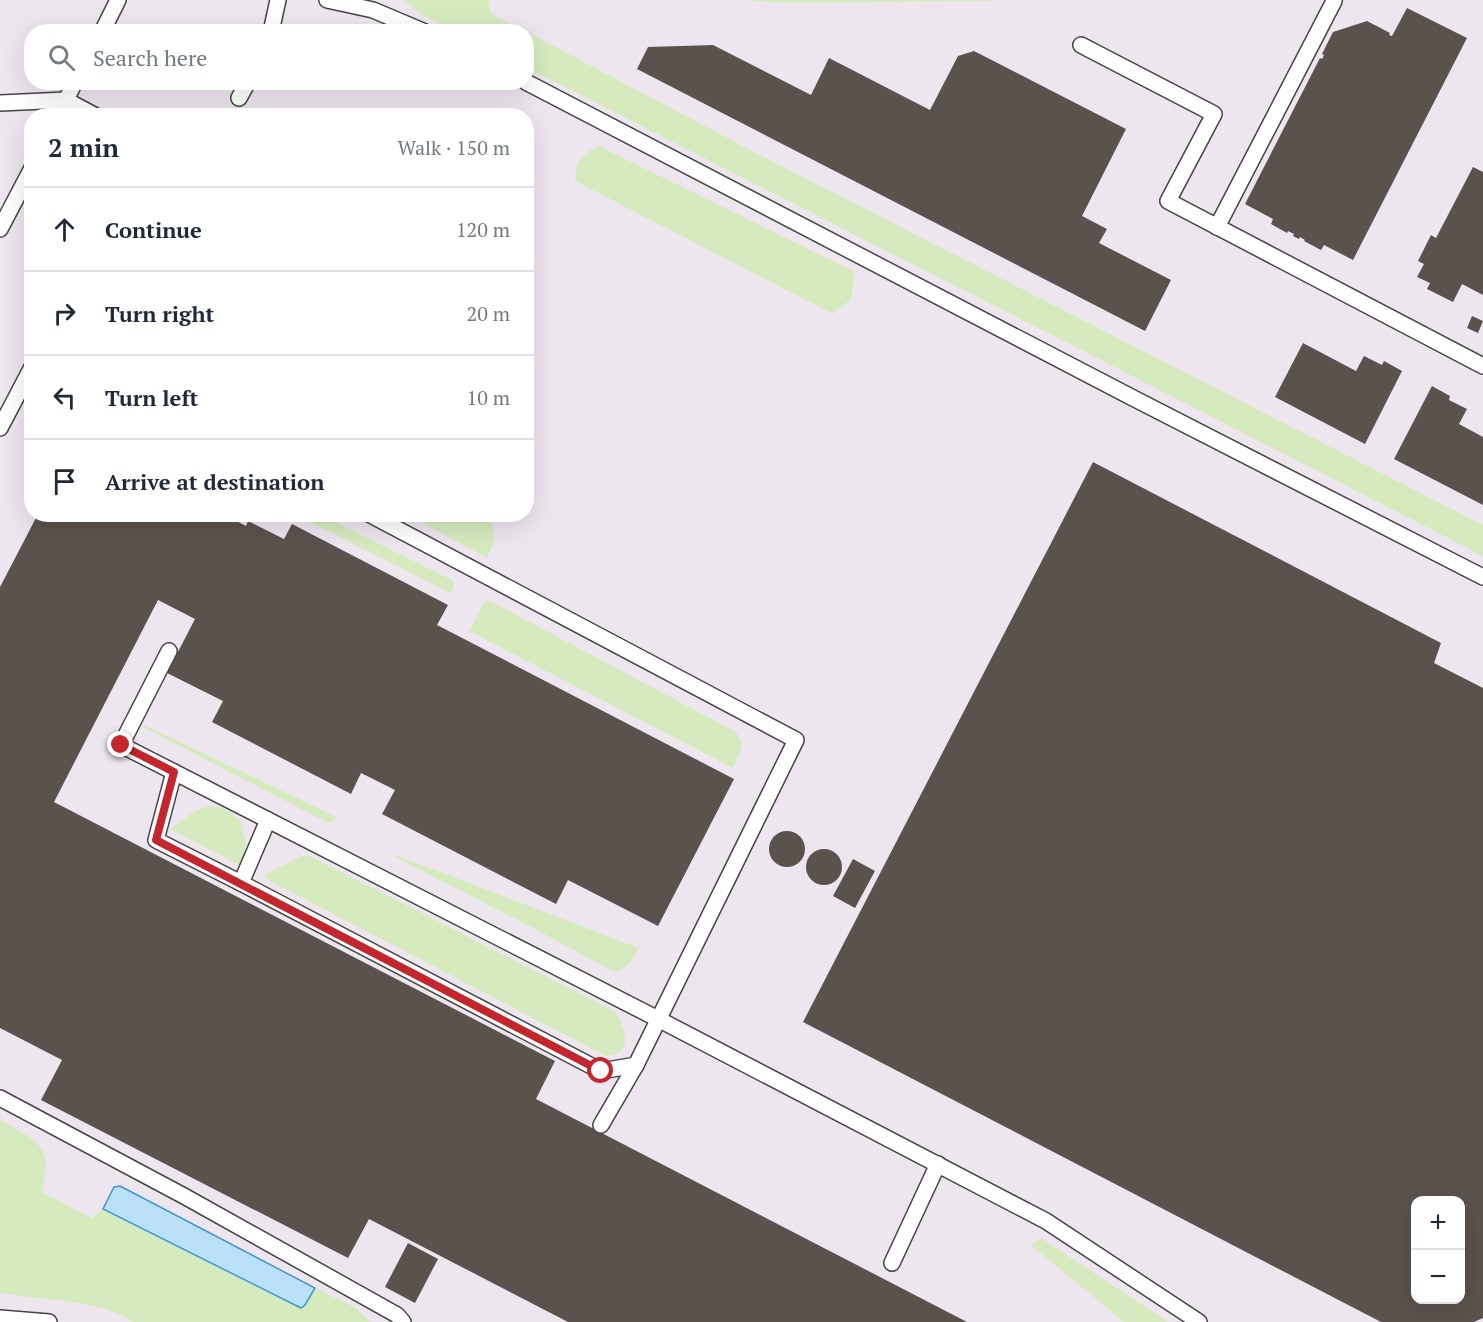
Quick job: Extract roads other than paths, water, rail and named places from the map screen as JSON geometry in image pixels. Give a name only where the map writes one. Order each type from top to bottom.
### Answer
[{"type":"lane","points":[[106,24],[118,0]]},
{"type":"lane","points":[[273,24],[278,0]]},
{"type":"lane","points":[[327,0],[373,10],[406,24]]},
{"type":"lane","points":[[1217,227],[1334,1]]},
{"type":"lane","points":[[1081,45],[1214,114],[1168,201],[1483,366]]},
{"type":"lane","points":[[534,86],[1483,577]]},
{"type":"lane","points":[[62,108],[71,90]]},
{"type":"lane","points":[[239,98],[244,90]]},
{"type":"lane","points":[[0,103],[66,100],[81,108]]},
{"type":"lane","points":[[0,229],[24,183]]},
{"type":"lane","points":[[0,428],[24,382]]},
{"type":"lane","points":[[386,522],[796,740],[636,1065],[601,1125]]},
{"type":"lane","points":[[169,651],[121,745],[658,1019],[1046,1221],[1199,1322]]},
{"type":"lane","points":[[174,772],[156,840],[601,1071],[636,1065]]},
{"type":"lane","points":[[241,883],[268,820]]},
{"type":"lane","points":[[0,1098],[397,1315],[402,1322]]},
{"type":"lane","points":[[892,1263],[938,1164]]},
{"type":"lane","points":[[0,1318],[49,1322]]},
{"type":"water","points":[[120,1186],[315,1288],[301,1308],[103,1209],[114,1187]]}]
